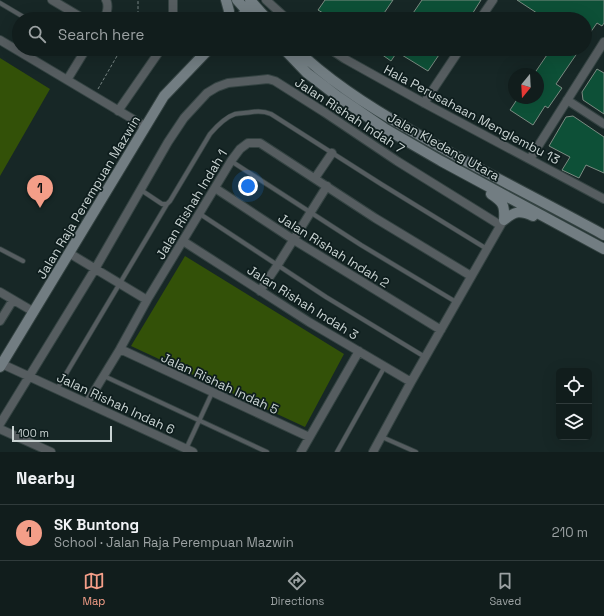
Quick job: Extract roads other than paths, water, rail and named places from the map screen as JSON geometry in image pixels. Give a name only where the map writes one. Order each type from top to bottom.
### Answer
[{"type":"main road","points":[[226,0],[229,12]]},
{"type":"main road","points":[[237,0],[250,5],[258,12]]},
{"type":"main road","points":[[197,61],[201,56]]},
{"type":"main road","points":[[197,61],[203,56]]},
{"type":"main road","points":[[284,56],[307,73]]},
{"type":"main road","name":"Jalan Kledang Utara","points":[[291,56],[307,73],[337,96],[384,128],[440,161],[604,250]]},
{"type":"main road","name":"Jalan Kledang Utara","points":[[304,56],[335,81],[392,120],[442,149],[604,235]]},
{"type":"main road","name":"Jalan Raja Perempuan Mazwin","points":[[1,366],[164,96],[197,61]]},
{"type":"main road","points":[[440,161],[464,179],[498,198],[504,206],[502,222]]},
{"type":"main road","points":[[502,222],[508,216],[516,212],[524,212],[586,244],[604,250]]},
{"type":"street","points":[[52,0],[72,12]]},
{"type":"street","points":[[106,0],[106,12]]},
{"type":"street","points":[[173,0],[173,12]]},
{"type":"street","points":[[266,0],[279,12]]},
{"type":"street","points":[[485,12],[493,0]]},
{"type":"street","points":[[0,40],[12,47]]},
{"type":"street","points":[[530,160],[604,42]]},
{"type":"street","points":[[27,56],[146,127]]},
{"type":"street","points":[[67,80],[79,56]]},
{"type":"street","points":[[118,111],[155,56]]},
{"type":"street","name":"Hala Perusahaan Menglembu 13","points":[[342,56],[424,103],[604,199]]},
{"type":"street","points":[[424,103],[455,56]]},
{"type":"street","name":"Jalan Rishah Indah 7","points":[[0,424],[95,269],[168,142],[184,118],[207,93],[217,87],[228,83],[268,79],[275,81],[397,161],[502,222]]},
{"type":"street","points":[[568,100],[604,124]]},
{"type":"street","name":"Jalan Rishah Indah 1","points":[[87,403],[120,349],[147,300],[231,162],[240,149],[248,142],[260,143],[375,218],[471,276]]},
{"type":"street","points":[[315,178],[332,153]]},
{"type":"street","points":[[260,290],[278,266],[326,186]]},
{"type":"street","name":"Jalan Rishah Indah 2","points":[[215,188],[294,240],[441,330]]},
{"type":"street","points":[[373,452],[502,222]]},
{"type":"street","name":"Jalan Rishah Indah 3","points":[[183,241],[309,322],[411,382]]},
{"type":"street","points":[[69,253],[147,300]]},
{"type":"street","points":[[0,292],[34,312]]},
{"type":"street","points":[[0,321],[13,300]]},
{"type":"street","name":"Jalan Rishah Indah 5","points":[[120,349],[309,438]]},
{"type":"street","points":[[301,452],[359,351]]},
{"type":"street","name":"Jalan Rishah Indah 6","points":[[1,366],[29,376],[189,450]]},
{"type":"street","points":[[0,429],[51,452]]},
{"type":"lane","points":[[0,3],[15,12]]},
{"type":"lane","points":[[58,389],[210,134],[230,116],[235,114],[266,111],[487,249]]},
{"type":"lane","points":[[231,162],[361,245],[457,303]]},
{"type":"lane","points":[[140,190],[162,204],[167,204]]},
{"type":"lane","points":[[200,214],[326,297],[426,357]]},
{"type":"lane","points":[[0,249],[22,261]]},
{"type":"lane","points":[[336,452],[385,366]]},
{"type":"lane","points":[[104,376],[267,452]]},
{"type":"lane","points":[[189,450],[212,393]]},
{"type":"lane","points":[[382,436],[416,452]]},
{"type":"place","name":"SK Buntong","points":[[40,208]]}]
